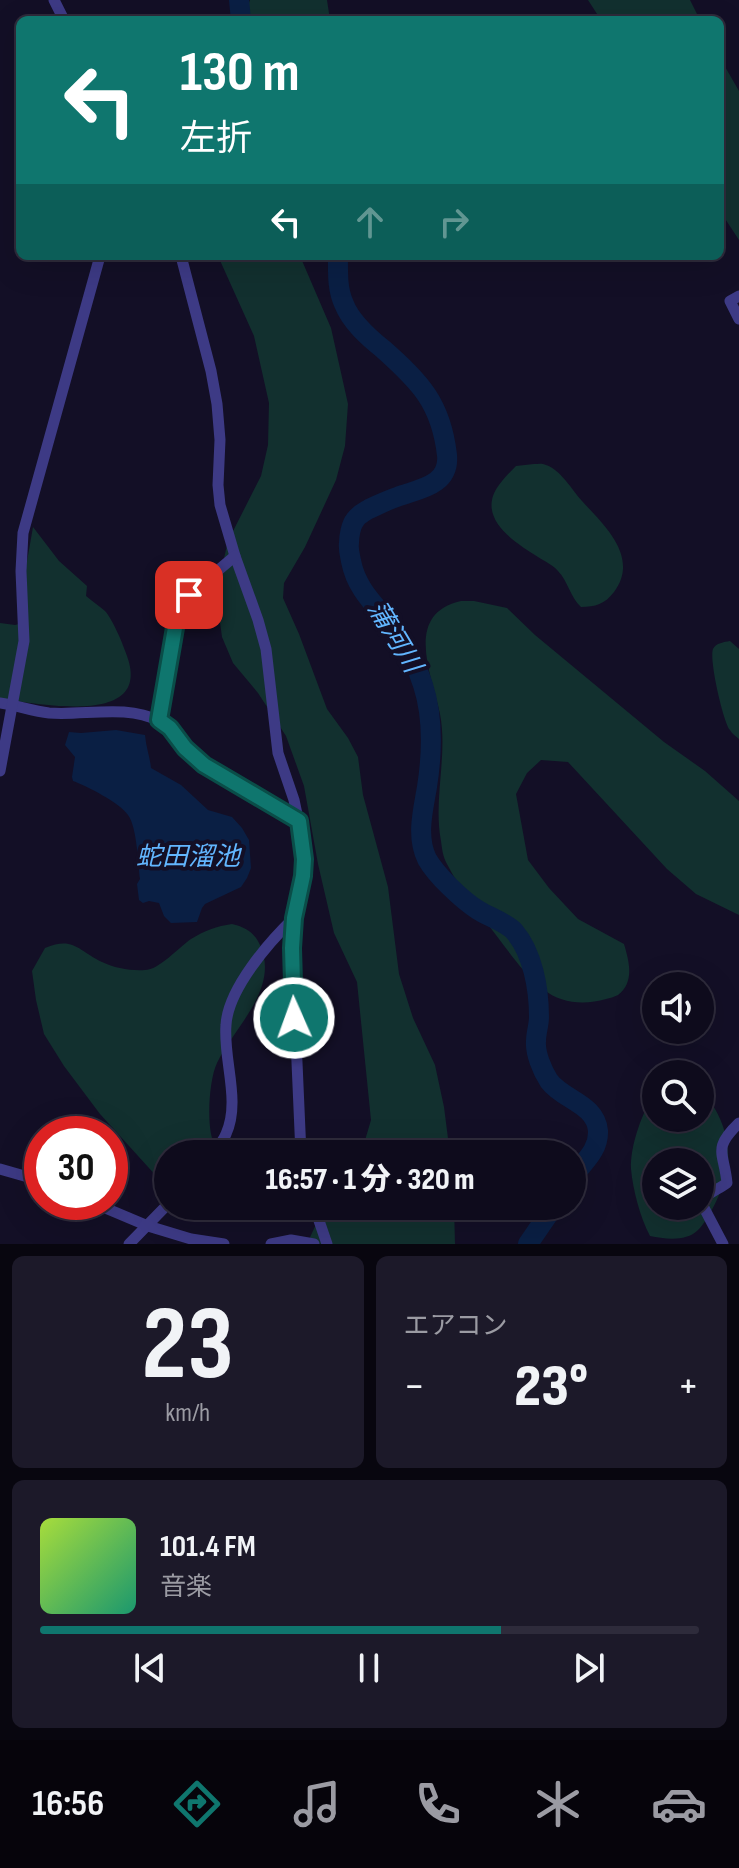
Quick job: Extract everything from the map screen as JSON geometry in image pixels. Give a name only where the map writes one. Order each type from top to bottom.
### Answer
[{"type":"street","points":[[0,771],[6,704],[24,641],[23,533],[99,260]]},
{"type":"street","points":[[182,260],[217,404],[220,505],[266,649],[278,753],[299,821],[304,859],[294,918],[292,993],[300,1140]]},
{"type":"street","points":[[739,296],[730,301],[739,319]]},
{"type":"street","points":[[159,720],[180,606],[235,556]]},
{"type":"street","points":[[6,704],[44,712],[120,712],[159,720],[204,765],[299,821]]},
{"type":"street","points":[[223,1140],[230,1122],[226,1024],[230,1006],[252,964],[294,918]]},
{"type":"street","points":[[723,1244],[702,1204],[712,1192],[727,1183],[721,1147],[739,1123]]},
{"type":"street","points":[[0,1169],[24,1176]]},
{"type":"street","points":[[128,1218],[190,1241],[224,1244]]},
{"type":"street","points":[[129,1244],[154,1219]]},
{"type":"street","points":[[319,1220],[327,1244]]},
{"type":"street","points":[[271,1244],[291,1240],[314,1244]]},
{"type":"green space","points":[[250,0],[327,0],[329,16],[244,16]]},
{"type":"green space","points":[[588,0],[690,0],[698,16],[598,16]]},
{"type":"green space","points":[[724,65],[739,91],[739,240],[724,217]]},
{"type":"green space","points":[[220,260],[302,260],[331,328],[348,404],[345,446],[336,480],[305,547],[284,583],[283,598],[327,709],[358,757],[363,795],[388,887],[399,974],[413,1018],[435,1065],[448,1140],[365,1140],[371,1120],[357,982],[334,933],[304,786],[286,736],[258,693],[233,663],[222,637],[216,593],[228,541],[261,476],[268,445],[269,403],[254,336]]},
{"type":"green space","points":[[542,464],[561,476],[600,520],[621,554],[621,579],[611,596],[599,604],[581,607],[556,569],[513,539],[493,516],[493,496],[516,466]]},
{"type":"green space","points":[[33,527],[59,561],[87,586],[86,596],[105,611],[120,639],[131,679],[123,694],[108,702],[63,706],[0,699],[0,623],[15,625],[27,622],[26,567]]},
{"type":"green space","points":[[461,601],[507,608],[535,635],[739,801],[739,915],[696,894],[667,869],[568,762],[541,760],[527,773],[516,794],[528,860],[578,919],[624,944],[629,978],[618,995],[598,1001],[573,1002],[557,998],[543,989],[520,966],[478,912],[445,859],[439,825],[442,730],[426,648],[432,619],[443,608]]},
{"type":"green space","points":[[730,641],[739,649],[739,739],[727,724],[717,690],[712,655],[714,647]]},
{"type":"green space","points":[[232,924],[249,931],[258,940],[265,961],[264,977],[252,1007],[214,1070],[210,1100],[213,1140],[154,1140],[154,1174],[128,1145],[128,1116],[102,1116],[44,1034],[32,971],[45,948],[63,944],[75,946],[112,966],[150,969],[196,936]]},
{"type":"green space","points":[[714,1108],[726,1135],[728,1165],[714,1204],[714,1148],[642,1148],[642,1217],[631,1169],[635,1139],[642,1118],[642,1132],[714,1132]]},
{"type":"green space","points":[[454,1220],[455,1244],[307,1244],[317,1222]]},
{"type":"green space","points":[[643,1220],[706,1220],[688,1236],[675,1239],[650,1236]]},
{"type":"water","name":"蛇田溜池","points":[[116,730],[145,735],[151,768],[181,785],[208,810],[232,817],[249,840],[251,868],[247,878],[241,887],[205,904],[197,922],[171,923],[164,916],[159,903],[139,900],[137,846],[128,815],[111,800],[73,781],[75,757],[65,745],[69,732]]},
{"type":"waterway","name":"蒲河川","points":[[239,0],[241,16]]},
{"type":"waterway","name":"蒲河川","points":[[338,260],[339,286],[347,311],[360,329],[408,372],[427,395],[440,421],[447,455],[443,474],[431,485],[369,509],[358,517],[351,528],[349,545],[358,582],[412,657],[426,697],[431,749],[421,823],[424,850],[431,865],[450,887],[478,910],[502,922],[521,940],[534,972],[538,995],[536,1046],[542,1067],[549,1081],[585,1108],[596,1122],[598,1138],[586,1160]]},
{"type":"waterway","name":"蒲河川","points":[[528,1244],[544,1220]]},
{"type":"route","points":[[189,595],[180,606],[176,622],[159,720],[204,765],[299,821],[304,859],[292,948],[294,1018]]}]
